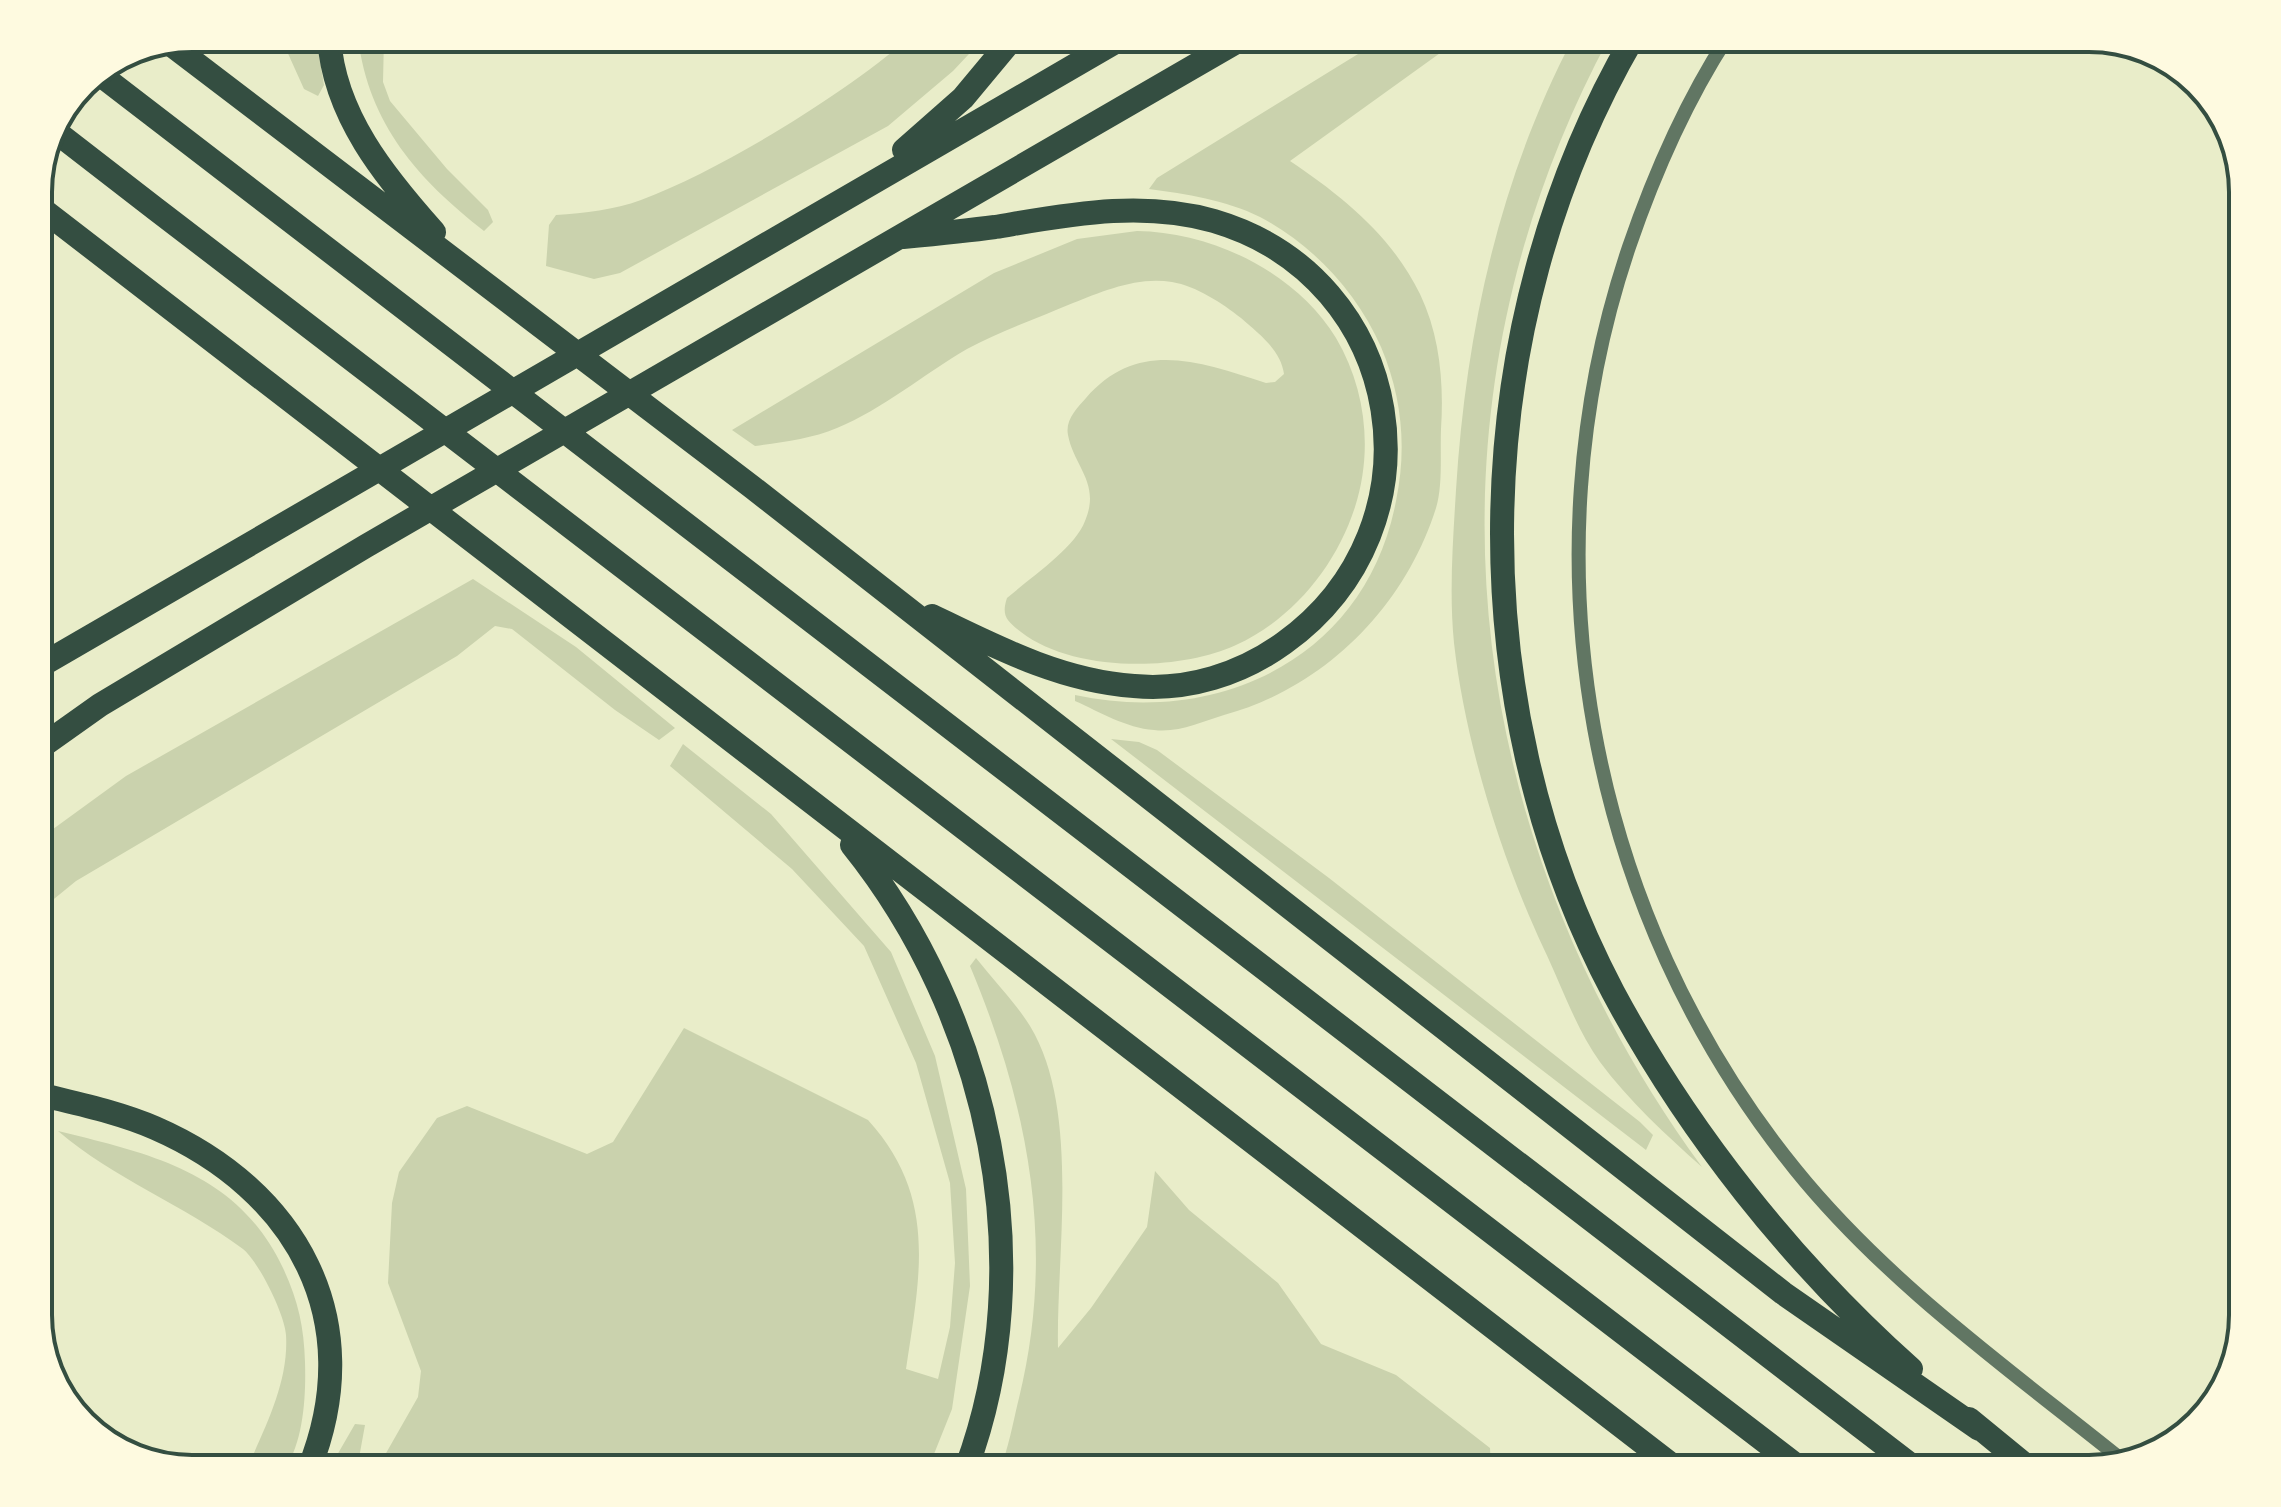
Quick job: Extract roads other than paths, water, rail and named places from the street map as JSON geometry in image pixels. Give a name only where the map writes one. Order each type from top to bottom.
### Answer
[{"type":"highway","points":[[331,52],[344,104],[373,157],[473,276]]},
{"type":"highway","points":[[841,199],[963,98],[1001,52]]},
{"type":"highway","points":[[52,659],[662,302],[1098,52]]},
{"type":"highway","points":[[52,739],[100,705],[366,546],[1218,52]]},
{"type":"highway","points":[[1626,52],[1583,135],[1558,197],[1537,261],[1511,388],[1504,478],[1503,585],[1517,707],[1535,788],[1554,853],[1612,989],[1689,1115],[1734,1178],[1801,1257],[1905,1363],[1979,1429]]},
{"type":"highway","points":[[182,53],[890,596],[1759,1274],[2012,1455]]},
{"type":"highway","points":[[108,81],[1898,1455]]},
{"type":"highway","points":[[63,138],[567,528],[1307,1087],[1783,1455]]},
{"type":"highway","points":[[890,596],[1006,652],[1073,675],[1135,686],[1192,683],[1219,676],[1271,652],[1293,636],[1338,590],[1371,534],[1386,470],[1387,437],[1374,371],[1347,317],[1303,269],[1243,233],[1185,215],[1116,209],[893,238]]},
{"type":"highway","points":[[52,217],[1659,1455]]},
{"type":"highway","points":[[830,819],[884,890],[937,984],[962,1043],[991,1153],[1000,1225],[1000,1316],[985,1406],[970,1455]]},
{"type":"highway","points":[[52,1098],[118,1114],[192,1147],[247,1185],[289,1229],[314,1276],[329,1338],[331,1375],[327,1411],[313,1455]]},
{"type":"street","points":[[1719,52],[1686,109],[1644,203],[1605,325],[1584,435],[1576,564],[1580,636],[1603,782],[1622,854],[1647,917],[1704,1034],[1736,1088],[1796,1171],[1882,1263],[2113,1453]]}]
